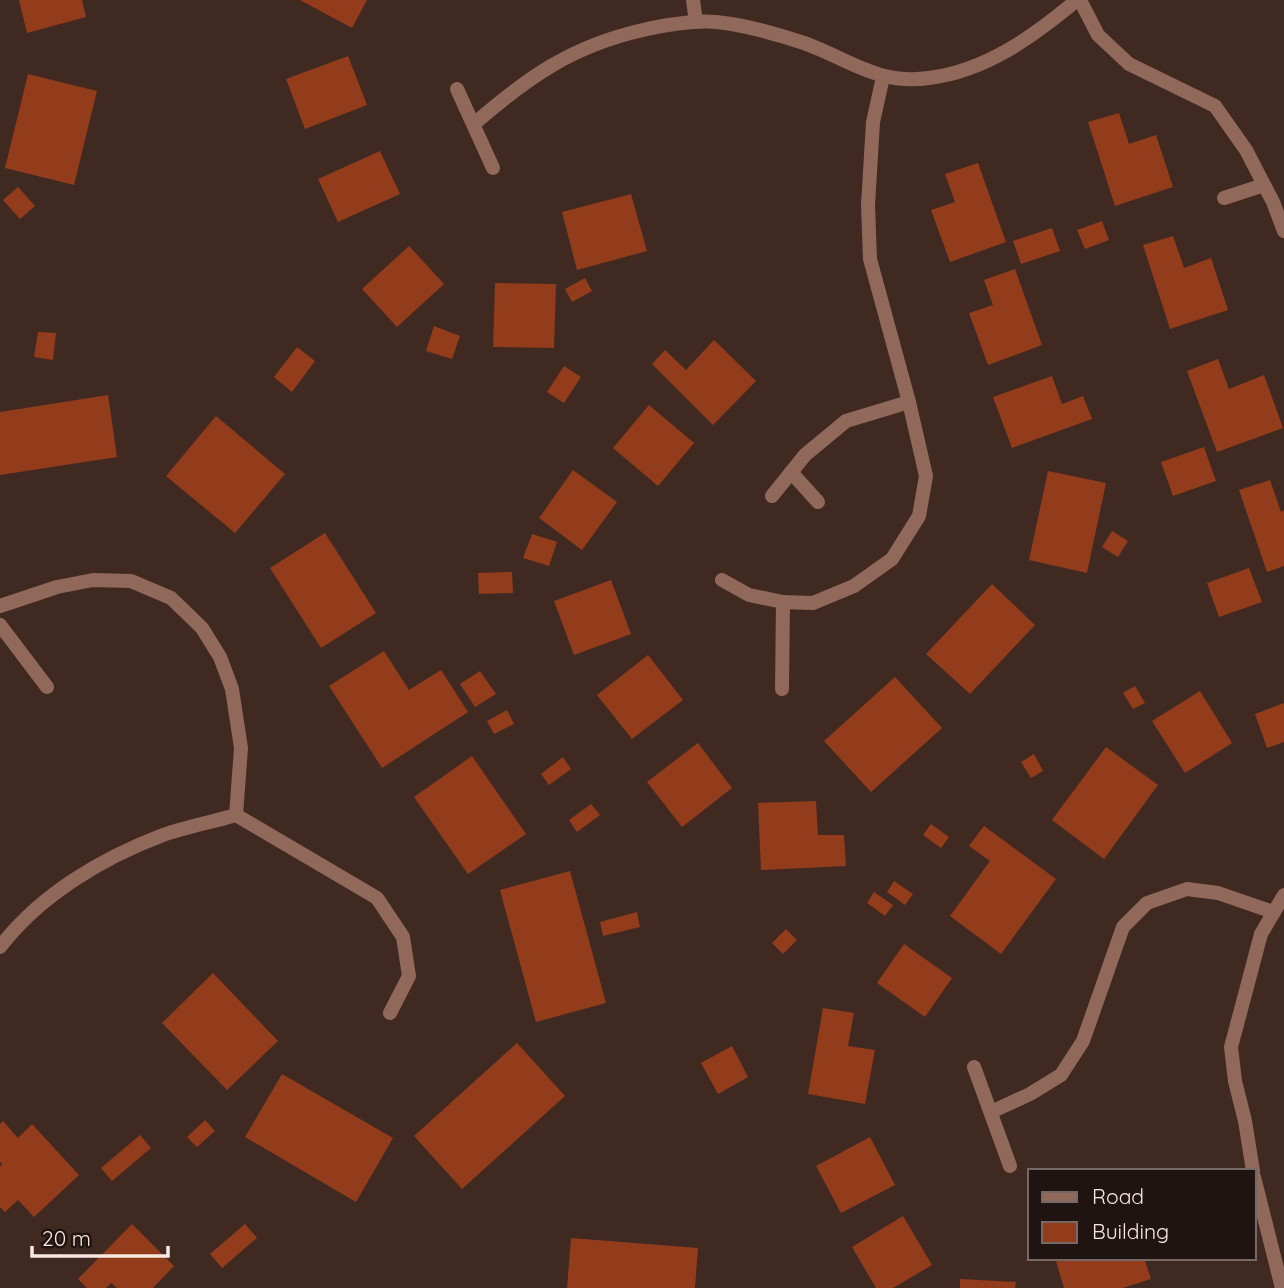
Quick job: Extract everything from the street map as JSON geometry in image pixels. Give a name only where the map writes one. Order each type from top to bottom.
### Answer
[{"type":"street","points":[[693,0],[696,22]]},
{"type":"street","points":[[474,124],[513,90],[557,61],[610,38],[667,24],[717,22],[805,43],[883,78],[928,79],[977,66],[1038,33],[1078,0],[1098,35],[1129,64],[1215,106],[1246,150],[1284,230]]},
{"type":"street","points":[[722,580],[749,595],[783,602],[813,603],[854,586],[892,559],[919,516],[926,475],[870,259],[868,205],[873,122],[883,78]]},
{"type":"street","points":[[457,89],[493,168]]},
{"type":"street","points":[[1224,198],[1264,185]]},
{"type":"street","points":[[772,496],[805,455],[846,421],[909,402]]},
{"type":"street","points":[[791,472],[818,502]]},
{"type":"street","points":[[0,606],[57,587],[93,580],[131,581],[172,597],[202,628],[220,657],[232,689],[241,748],[236,815]]},
{"type":"street","points":[[782,689],[783,602]]},
{"type":"street","points":[[0,625],[47,687]]},
{"type":"street","points":[[0,947],[17,925],[74,880],[114,856],[164,835],[236,815],[377,898],[403,937],[410,976],[390,1013]]},
{"type":"street","points":[[991,1112],[1030,1094],[1061,1074],[1083,1041],[1123,927],[1147,903],[1187,889],[1218,893],[1273,912]]},
{"type":"street","points":[[1253,1169],[1231,1047],[1258,944],[1284,895]]},
{"type":"street","points":[[974,1067],[1010,1166]]},
{"type":"street","points":[[1256,1185],[1282,1288]]},
{"type":"building","points":[[19,0],[82,0],[86,17],[27,33]]},
{"type":"building","points":[[300,0],[367,0],[352,28]]},
{"type":"building","points":[[348,56],[367,105],[305,129],[286,79]]},
{"type":"building","points":[[28,74],[97,91],[74,185],[5,168]]},
{"type":"building","points":[[1119,113],[1129,144],[1156,135],[1173,187],[1115,206],[1088,122]]},
{"type":"building","points":[[380,151],[400,194],[338,222],[318,179]]},
{"type":"building","points":[[978,163],[1006,242],[950,262],[931,210],[955,202],[945,174]]},
{"type":"building","points":[[18,187],[35,206],[20,219],[3,200]]},
{"type":"building","points":[[631,194],[647,251],[577,270],[562,212]]},
{"type":"building","points":[[1102,221],[1109,240],[1085,249],[1077,230]]},
{"type":"building","points":[[1052,228],[1060,251],[1021,264],[1013,241]]},
{"type":"building","points":[[1173,236],[1184,268],[1211,258],[1228,310],[1170,329],[1143,245]]},
{"type":"building","points":[[409,246],[444,284],[397,327],[362,289]]},
{"type":"building","points":[[1015,269],[1042,345],[988,365],[969,313],[993,305],[984,280]]},
{"type":"building","points":[[585,278],[592,291],[572,302],[565,289]]},
{"type":"building","points":[[495,283],[556,284],[554,348],[493,347]]},
{"type":"building","points":[[434,326],[460,336],[452,359],[426,351]]},
{"type":"building","points":[[38,332],[56,333],[53,360],[34,357]]},
{"type":"building","points":[[714,340],[756,381],[713,425],[652,364],[665,350],[686,370]]},
{"type":"building","points":[[297,347],[315,361],[292,392],[274,377]]},
{"type":"building","points":[[1218,359],[1229,389],[1264,375],[1283,428],[1217,452],[1187,371]]},
{"type":"building","points":[[564,366],[581,377],[564,403],[547,392]]},
{"type":"building","points":[[1052,376],[1062,404],[1083,396],[1092,419],[1012,448],[993,397]]},
{"type":"building","points":[[108,395],[117,457],[0,475],[0,412]]},
{"type":"building","points":[[649,405],[694,443],[658,486],[613,448]]},
{"type":"building","points":[[216,416],[285,474],[235,533],[166,476]]},
{"type":"building","points":[[1204,447],[1216,481],[1173,496],[1161,462]]},
{"type":"building","points":[[573,470],[617,502],[582,550],[539,518]]},
{"type":"building","points":[[1048,471],[1106,483],[1087,573],[1029,560]]},
{"type":"building","points":[[1270,480],[1281,512],[1284,510],[1284,566],[1267,572],[1239,490]]},
{"type":"building","points":[[1112,531],[1128,541],[1118,557],[1102,547]]},
{"type":"building","points":[[325,533],[376,613],[321,648],[270,568]]},
{"type":"building","points":[[532,534],[557,542],[549,566],[523,558]]},
{"type":"building","points":[[1249,568],[1262,602],[1219,617],[1207,583]]},
{"type":"building","points":[[512,572],[513,593],[479,594],[478,573]]},
{"type":"building","points":[[611,580],[631,634],[574,655],[554,601]]},
{"type":"building","points":[[992,584],[1035,625],[970,694],[926,654]]},
{"type":"building","points":[[384,651],[409,690],[441,670],[468,712],[382,768],[329,686]]},
{"type":"building","points":[[648,655],[683,700],[632,739],[597,695]]},
{"type":"building","points":[[480,671],[496,694],[475,707],[460,684]]},
{"type":"building","points":[[895,677],[942,728],[871,792],[824,741]]},
{"type":"building","points":[[1135,686],[1145,703],[1133,709],[1123,693]]},
{"type":"building","points":[[1200,691],[1232,743],[1185,773],[1152,721]]},
{"type":"building","points":[[1284,703],[1284,742],[1267,748],[1255,714]]},
{"type":"building","points":[[507,710],[514,724],[494,734],[487,721]]},
{"type":"building","points":[[698,743],[732,788],[682,827],[647,782]]},
{"type":"building","points":[[1106,747],[1158,785],[1104,859],[1052,820]]},
{"type":"building","points":[[1034,754],[1043,771],[1031,778],[1021,762]]},
{"type":"building","points":[[472,756],[526,834],[468,874],[414,797]]},
{"type":"building","points":[[563,757],[571,769],[549,785],[541,774]]},
{"type":"building","points":[[816,801],[818,835],[844,835],[846,866],[761,870],[758,803]]},
{"type":"building","points":[[591,804],[600,815],[577,832],[569,820]]},
{"type":"building","points":[[931,824],[949,837],[941,848],[923,835]]},
{"type":"building","points":[[984,826],[1056,879],[1001,954],[950,916],[990,861],[969,846]]},
{"type":"building","points":[[570,871],[606,1003],[536,1022],[500,890]]},
{"type":"building","points":[[894,881],[913,894],[905,905],[887,892]]},
{"type":"building","points":[[874,892],[893,905],[885,916],[867,903]]},
{"type":"building","points":[[637,912],[640,927],[603,936],[600,922]]},
{"type":"building","points":[[786,929],[797,940],[783,954],[772,943]]},
{"type":"building","points":[[904,944],[952,978],[925,1017],[877,983]]},
{"type":"building","points":[[213,973],[278,1041],[227,1090],[162,1023]]},
{"type":"building","points":[[823,1008],[854,1013],[848,1046],[875,1050],[865,1104],[808,1094]]},
{"type":"building","points":[[517,1043],[565,1096],[462,1189],[414,1136]]},
{"type":"building","points":[[732,1046],[748,1077],[718,1094],[701,1063]]},
{"type":"building","points":[[282,1074],[393,1138],[356,1202],[245,1137]]},
{"type":"building","points":[[205,1120],[215,1131],[197,1147],[187,1137]]},
{"type":"building","points":[[3,1121],[18,1138],[32,1124],[79,1175],[34,1217],[18,1200],[5,1212],[0,1207],[0,1124]]},
{"type":"building","points":[[140,1135],[151,1148],[112,1181],[101,1168]]},
{"type":"building","points":[[870,1137],[895,1185],[841,1213],[816,1166]]},
{"type":"building","points":[[903,1216],[932,1265],[893,1288],[876,1288],[852,1247]]},
{"type":"building","points":[[132,1224],[174,1266],[153,1288],[117,1288],[111,1283],[106,1288],[87,1288],[78,1279]]},
{"type":"building","points":[[245,1224],[257,1238],[222,1268],[210,1254]]},
{"type":"building","points":[[571,1238],[698,1248],[695,1288],[567,1288]]},
{"type":"building","points":[[1056,1260],[1145,1260],[1151,1279],[1123,1288],[1064,1288]]},
{"type":"building","points":[[960,1279],[1016,1282],[1015,1288],[960,1288]]}]
